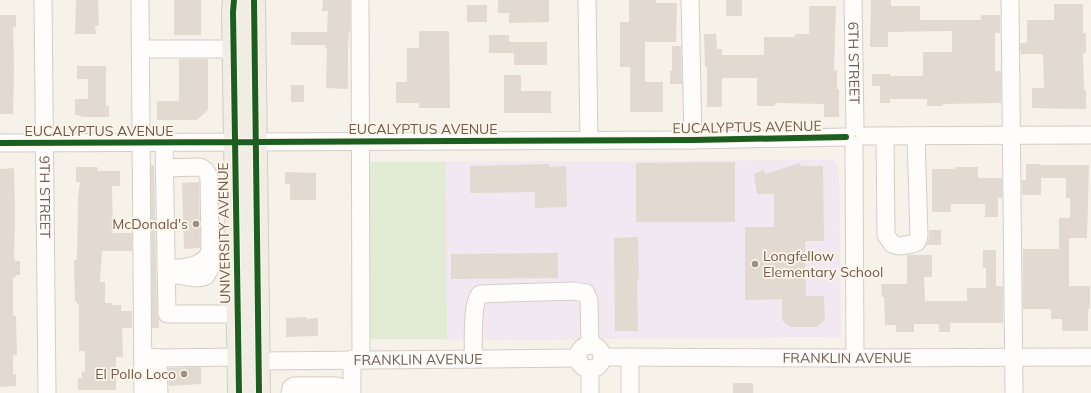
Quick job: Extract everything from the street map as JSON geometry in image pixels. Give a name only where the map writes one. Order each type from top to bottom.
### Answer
[{"type":"main road","name":"UNIVERSITY AVENUE","points":[[234,0],[234,143],[237,314],[248,359],[260,393]]},
{"type":"main road","name":"UNIVERSITY AVENUE","points":[[239,393],[248,359],[256,142],[254,0]]},
{"type":"main road","points":[[237,314],[246,314],[250,323],[251,380],[253,391],[255,393]]},
{"type":"street","name":"9TH STREET","points":[[43,0],[47,393]]},
{"type":"street","points":[[140,0],[141,143],[150,358],[159,393]]},
{"type":"street","points":[[352,393],[356,359],[360,142],[360,0]]},
{"type":"street","points":[[587,0],[589,140]]},
{"type":"street","points":[[690,0],[693,140]]},
{"type":"street","name":"6TH STREET","points":[[853,0],[855,136],[855,358]]},
{"type":"street","points":[[1010,0],[1014,393]]},
{"type":"street","points":[[141,49],[234,49]]},
{"type":"street","name":"EUCALYPTUS AVENUE","points":[[0,143],[693,140],[855,136],[1091,136]]},
{"type":"street","points":[[885,137],[886,235],[892,244],[899,246],[917,242],[919,236],[916,136]]},
{"type":"street","points":[[164,143],[167,314],[237,314]]},
{"type":"street","points":[[164,168],[204,168],[209,178],[210,251],[204,259],[192,266],[166,272]]},
{"type":"street","points":[[474,358],[475,307],[477,297],[480,294],[574,291],[586,293],[589,300],[590,345]]},
{"type":"street","points":[[590,345],[597,347],[600,350],[602,357],[599,366],[590,369],[581,366],[578,354],[582,347],[590,345]]},
{"type":"street","name":"FRANKLIN AVENUE","points":[[602,357],[1091,357]]},
{"type":"street","points":[[630,357],[630,393]]},
{"type":"street","points":[[143,393],[150,358]]},
{"type":"street","name":"FRANKLIN AVENUE","points":[[150,358],[578,358]]},
{"type":"street","points":[[590,369],[590,393]]},
{"type":"street","points":[[290,393],[291,388],[294,386],[336,386],[340,387],[341,393]]},
{"type":"shaded area","points":[[833,160],[839,170],[841,337],[533,340],[366,339],[365,162]]},
{"type":"green space","points":[[365,162],[446,162],[447,339],[366,339]]},
{"type":"building","points":[[76,0],[98,0],[99,26],[95,26],[96,34],[75,34]]},
{"type":"building","points":[[174,0],[201,0],[201,35],[174,35]]},
{"type":"building","points":[[323,0],[350,0],[348,89],[326,88],[327,48],[325,48],[325,45],[291,45],[291,32],[327,32],[328,11],[322,11]]},
{"type":"building","points":[[498,0],[549,0],[549,22],[509,23],[509,13],[498,13]]},
{"type":"building","points":[[629,0],[656,0],[656,3],[677,3],[676,42],[645,42],[645,82],[663,82],[663,112],[630,112],[630,67],[620,67],[620,22],[629,22]]},
{"type":"building","points":[[726,0],[742,0],[742,16],[726,16]]},
{"type":"building","points":[[871,0],[891,0],[891,6],[920,6],[920,20],[981,20],[981,15],[1000,15],[1000,33],[995,33],[995,71],[1001,71],[1001,103],[943,104],[943,106],[927,106],[927,99],[890,99],[890,103],[880,103],[880,86],[872,86],[872,74],[890,74],[890,76],[923,76],[923,52],[952,52],[952,31],[888,32],[888,47],[870,47]]},
{"type":"building","points":[[1054,4],[1083,4],[1083,33],[1086,33],[1086,53],[1083,53],[1086,109],[1032,108],[1032,88],[1044,88],[1043,54],[1021,54],[1020,43],[1027,43],[1027,20],[1054,20]]},
{"type":"building","points":[[467,5],[487,5],[487,22],[467,22]]},
{"type":"building","points":[[809,6],[836,6],[834,70],[837,70],[839,117],[824,117],[824,104],[775,103],[775,106],[757,106],[757,78],[722,78],[722,107],[707,107],[707,66],[705,66],[704,34],[716,34],[717,49],[722,49],[722,55],[764,55],[764,37],[795,37],[795,34],[809,34]]},
{"type":"building","points":[[0,15],[16,15],[16,27],[13,27],[13,114],[0,114]]},
{"type":"building","points":[[419,31],[449,31],[450,108],[419,108],[419,103],[396,103],[396,82],[407,82],[407,48],[419,48]]},
{"type":"building","points":[[489,35],[509,35],[509,42],[547,42],[547,65],[514,65],[514,53],[489,53]]},
{"type":"building","points":[[672,46],[681,46],[682,84],[670,84],[670,71],[672,71]]},
{"type":"building","points":[[179,59],[208,59],[208,110],[197,120],[157,120],[157,101],[179,101]]},
{"type":"building","points":[[77,66],[106,66],[106,106],[109,106],[109,117],[84,117],[75,115],[75,99],[88,99],[88,79],[77,79]]},
{"type":"building","points":[[504,75],[521,75],[521,91],[551,91],[551,113],[504,113]]},
{"type":"building","points":[[291,85],[304,85],[304,102],[291,102]]},
{"type":"building","points":[[735,162],[735,222],[636,222],[636,163]]},
{"type":"building","points":[[800,163],[801,166],[823,166],[824,241],[805,241],[806,296],[824,296],[825,319],[817,327],[790,327],[782,320],[782,299],[745,300],[745,227],[774,227],[774,194],[757,194],[754,174],[764,170],[765,174]]},
{"type":"building","points":[[549,164],[549,167],[566,166],[567,207],[535,208],[535,192],[470,193],[470,166]]},
{"type":"building","points":[[1026,164],[1089,165],[1087,238],[1069,238],[1069,286],[1090,286],[1088,331],[1062,331],[1062,319],[1051,319],[1051,309],[1023,309],[1023,249],[1059,249],[1059,218],[1070,218],[1070,198],[1066,198],[1066,178],[1041,178],[1041,195],[1022,195],[1022,180],[1026,180]]},
{"type":"building","points":[[151,165],[154,165],[157,314],[159,328],[152,328]]},
{"type":"building","points":[[76,167],[97,167],[98,171],[120,171],[120,186],[112,186],[113,233],[132,233],[132,251],[102,251],[100,282],[105,282],[105,303],[121,305],[121,311],[132,311],[132,328],[122,328],[123,357],[116,357],[116,390],[78,390],[78,378],[82,378],[82,371],[85,372],[85,351],[79,351],[79,304],[75,302],[74,260],[77,260],[78,198],[80,182],[76,182]]},
{"type":"building","points":[[955,167],[978,167],[978,178],[1002,178],[1002,198],[998,198],[998,217],[985,217],[985,204],[951,204],[951,212],[932,212],[932,169],[955,169]]},
{"type":"building","points":[[14,168],[14,259],[15,261],[20,261],[20,275],[13,277],[13,316],[16,316],[17,355],[13,355],[13,374],[16,374],[16,386],[0,387],[0,169]]},
{"type":"building","points":[[285,172],[316,173],[316,200],[290,200],[290,184],[285,184]]},
{"type":"building","name":"McDonald's","points":[[199,182],[200,248],[184,249],[182,183]]},
{"type":"building","points":[[929,230],[941,230],[941,245],[926,245],[929,239]]},
{"type":"building","points":[[638,237],[638,331],[615,331],[614,238]]},
{"type":"building","points":[[983,250],[996,250],[996,286],[1003,286],[1003,323],[950,323],[950,332],[939,332],[939,324],[914,324],[914,332],[896,332],[896,325],[885,325],[884,297],[882,297],[881,284],[907,284],[907,255],[932,255],[932,277],[924,277],[925,301],[967,301],[967,288],[986,288],[986,268],[983,268]]},
{"type":"building","points":[[558,253],[558,278],[451,279],[451,254]]},
{"type":"building","points":[[306,317],[306,319],[318,318],[318,336],[286,337],[286,318]]},
{"type":"building","name":"El Pollo Loco","points":[[201,367],[201,384],[169,386],[168,368]]},
{"type":"building","points":[[733,383],[753,383],[753,393],[733,393]]},
{"type":"cycle path","points":[[234,0],[239,393]]},
{"type":"cycle path","points":[[254,0],[259,393]]},
{"type":"cycle path","points":[[0,143],[693,140],[846,137]]},
{"type":"place","name":"McDonald's","points":[[196,224]]},
{"type":"place","name":"Longfellow Elementary School","points":[[755,264]]},
{"type":"place","name":"El Pollo Loco","points":[[184,374]]}]
